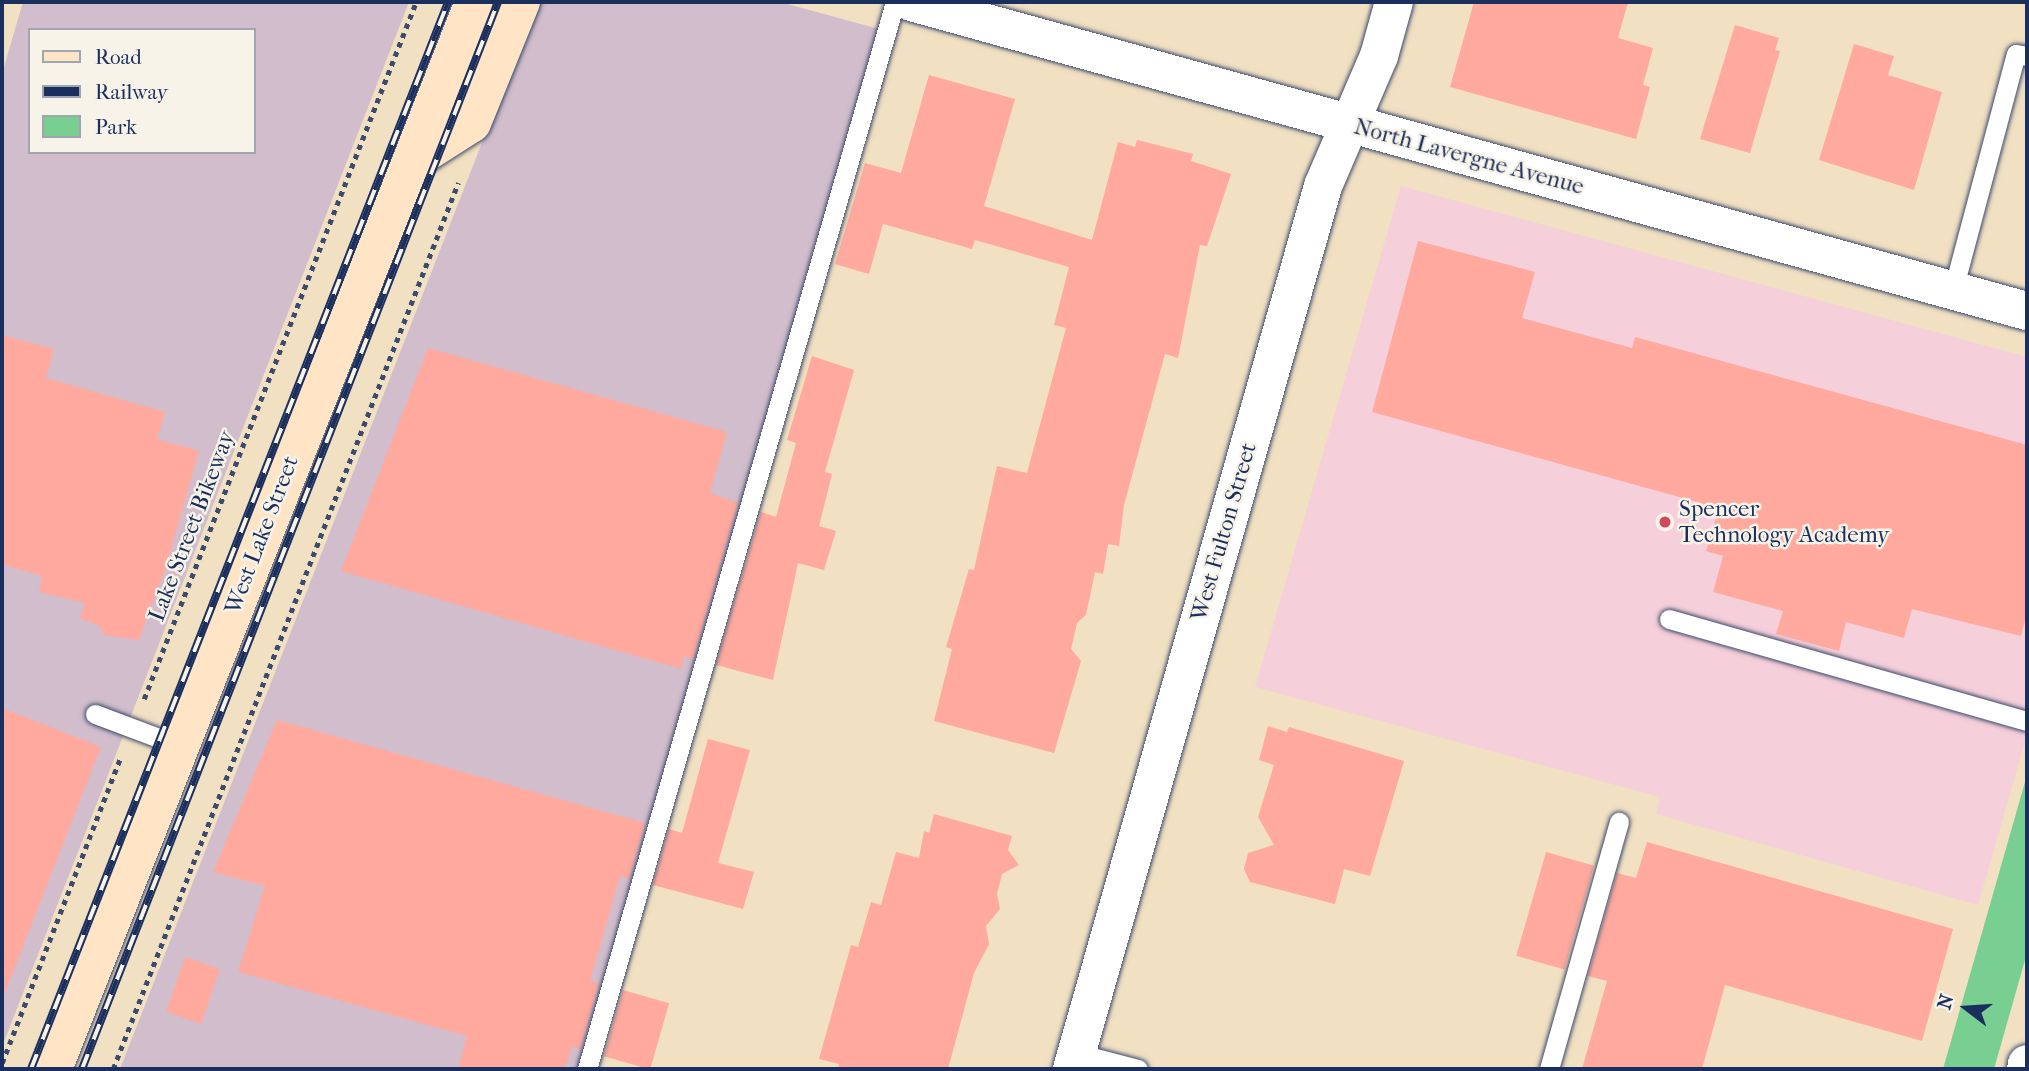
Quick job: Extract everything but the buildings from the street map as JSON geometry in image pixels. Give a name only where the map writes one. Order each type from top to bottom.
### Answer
[{"type":"main road","name":"West Lake Street","points":[[53,1069],[474,2]]},
{"type":"main road","points":[[411,162],[472,123],[521,2]]},
{"type":"street","name":"West Fulton Street","points":[[1074,1061],[1323,186],[1379,56],[1394,2]]},
{"type":"street","name":"North Lavergne Avenue","points":[[932,5],[1349,124],[2027,311]]},
{"type":"street","points":[[2026,1069],[2027,1064]]},
{"type":"lane","points":[[587,1069],[895,2]]},
{"type":"lane","points":[[1953,290],[2016,54],[2027,57]]},
{"type":"lane","points":[[1669,619],[2027,721]]},
{"type":"lane","points":[[95,714],[180,746]]},
{"type":"lane","points":[[1549,1069],[1619,822]]},
{"type":"lane","points":[[1074,1061],[1138,1069]]},
{"type":"path","name":"Lake Street Bikeway","points":[[2,1063],[416,2]]},
{"type":"path","points":[[113,1069],[474,143],[472,123]]},
{"type":"shaded area","points":[[23,2],[409,2],[2,1047],[2,74]]},
{"type":"shaded area","points":[[537,2],[780,2],[886,31],[587,1069],[120,1069]]},
{"type":"shaded area","name":"Spencer Technology Academy","points":[[1401,186],[2027,357],[2027,734],[1978,905],[1656,814],[1660,797],[1255,687]]},
{"type":"green space","points":[[2027,775],[2027,953],[1994,1069],[1943,1069]]},
{"type":"railway","points":[[31,1069],[448,2]]},
{"type":"railway","points":[[82,1069],[498,2]]},
{"type":"place","name":"Spencer Technology Academy","points":[[1665,522]]}]
